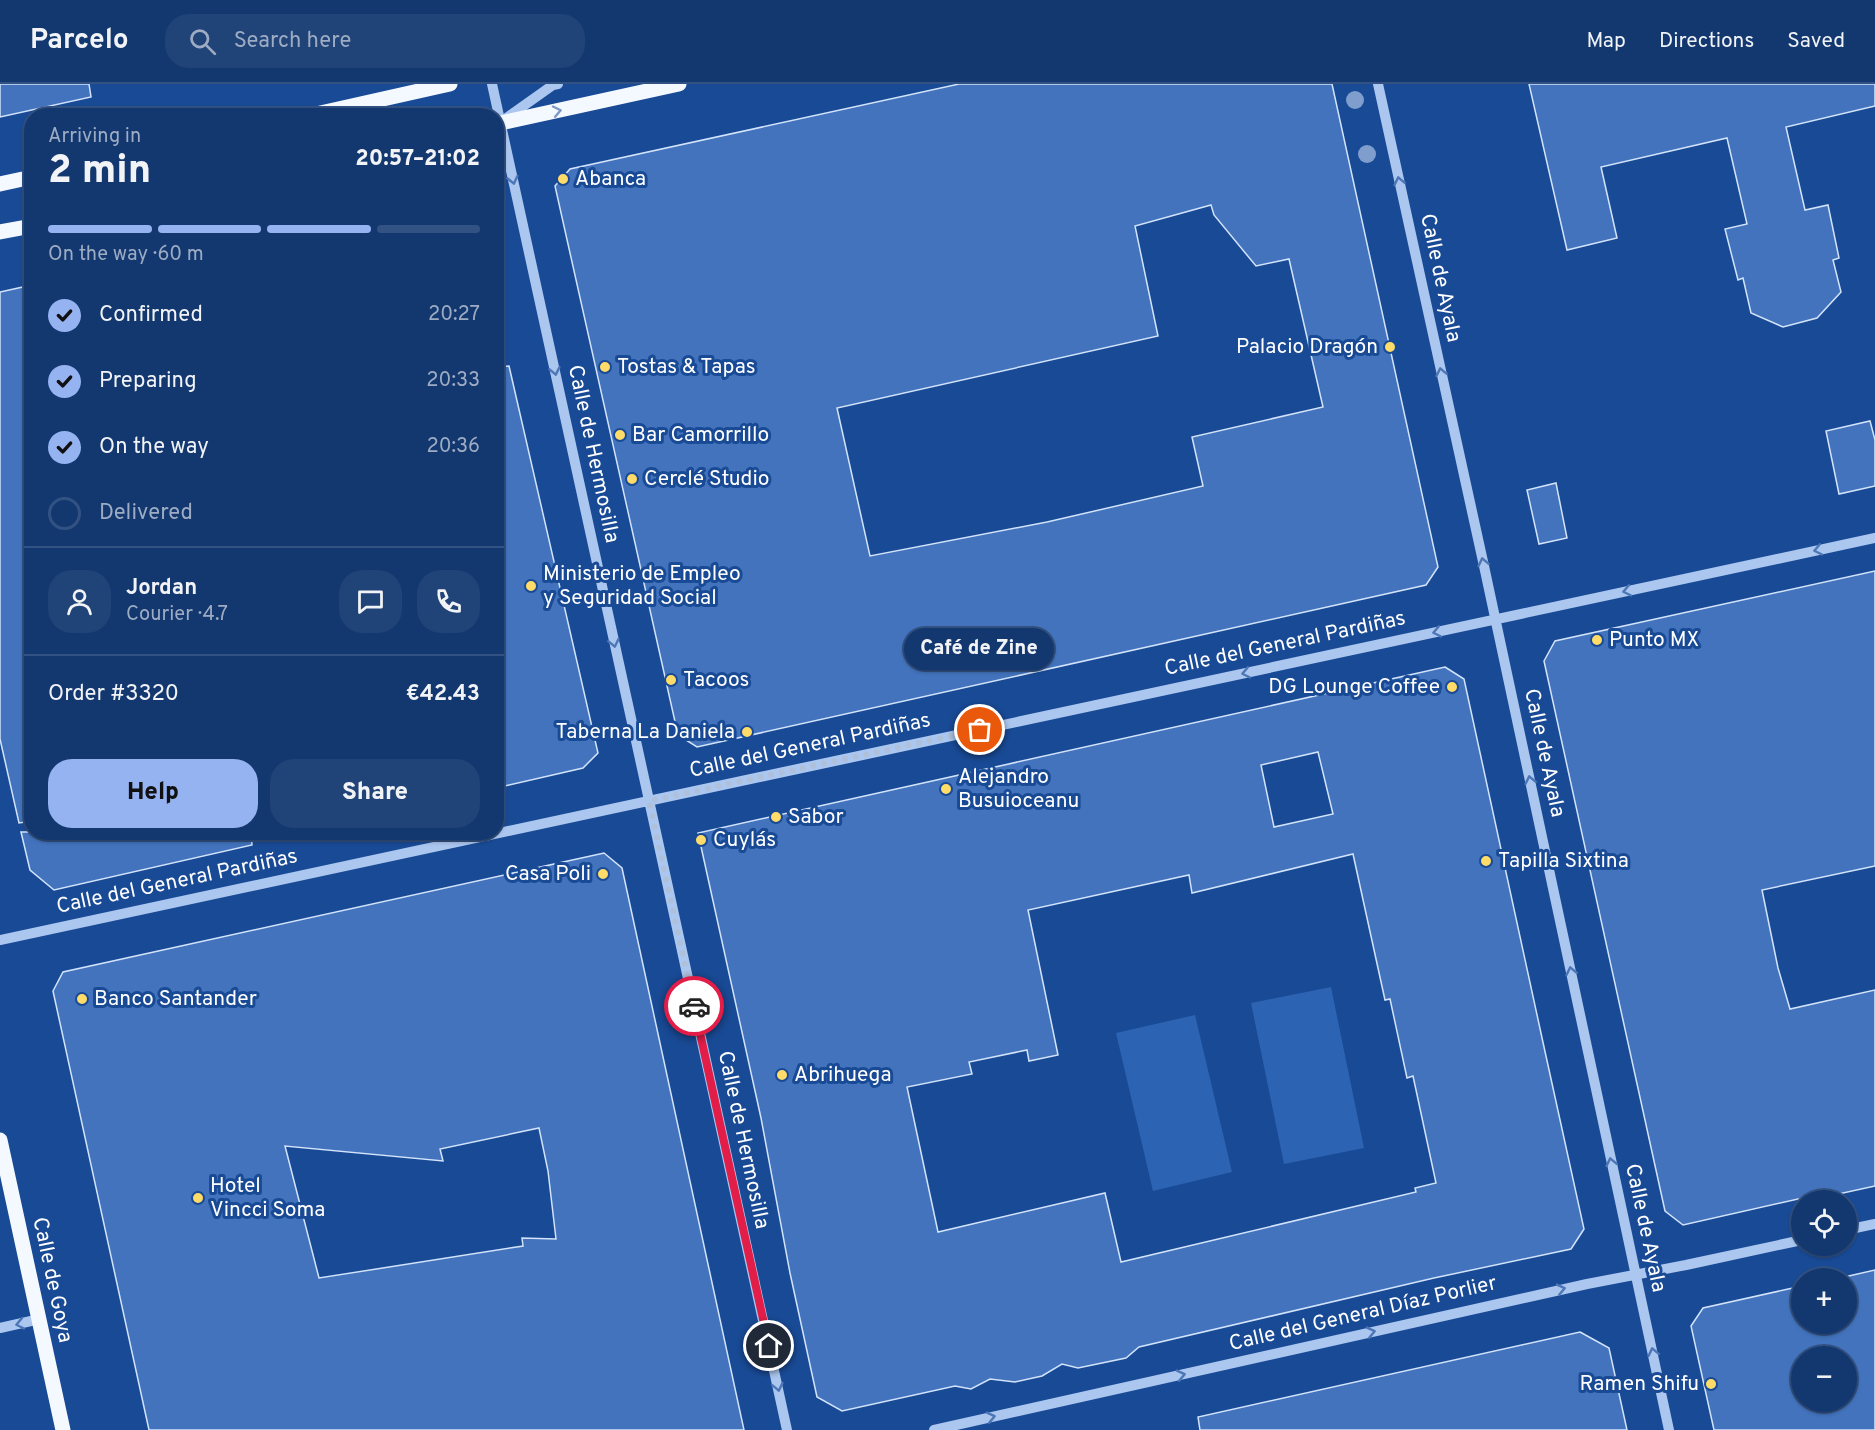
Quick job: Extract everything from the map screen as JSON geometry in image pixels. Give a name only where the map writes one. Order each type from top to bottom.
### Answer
[{"type":"main road","points":[[343,108],[450,84]]},
{"type":"main road","points":[[504,122],[679,84]]},
{"type":"main road","points":[[0,184],[24,179]]},
{"type":"main road","points":[[0,232],[24,228]]},
{"type":"main road","name":"Calle de Goya","points":[[0,1140],[63,1430]]},
{"type":"street","name":"Calle de Hermosilla","points":[[492,84],[496,108]]},
{"type":"street","points":[[504,119],[553,85],[558,84]]},
{"type":"street","name":"Calle de Ayala","points":[[1378,84],[1496,619],[1670,1430]]},
{"type":"street","name":"Calle de Hermosilla","points":[[504,150],[787,1430]]},
{"type":"street","name":"Calle del General Pardiñas","points":[[504,832],[1875,538]]},
{"type":"street","name":"Calle del General Pardiñas","points":[[0,940],[467,840]]},
{"type":"street","points":[[1857,1228],[1875,1224]]},
{"type":"street","name":"Calle del General Díaz Porlier","points":[[934,1430],[1635,1274],[1791,1242]]},
{"type":"street","points":[[0,1328],[40,1319]]},
{"type":"shaded area","points":[[1331,987],[1364,1148],[1284,1164],[1251,1003]]},
{"type":"shaded area","points":[[1195,1015],[1232,1172],[1153,1191],[1116,1033]]},
{"type":"building","points":[[0,84],[89,84],[91,97],[41,108],[24,108],[24,112],[0,117]]},
{"type":"building","points":[[959,84],[1332,84],[1438,567],[1426,585],[697,747],[678,735],[555,186],[570,169]],"holes":[[[1211,205],[1214,215],[1256,266],[1289,259],[1323,407],[1192,437],[1203,486],[1047,522],[870,556],[837,408],[1158,336],[1135,226]]]},
{"type":"building","points":[[1529,84],[1875,84],[1875,106],[1786,127],[1805,210],[1828,205],[1839,258],[1833,260],[1841,292],[1817,318],[1783,327],[1751,313],[1743,278],[1738,280],[1725,229],[1747,224],[1727,138],[1601,167],[1617,238],[1567,250]]},
{"type":"building","points":[[24,287],[24,822],[19,823],[0,739],[0,292]]},
{"type":"building","points":[[504,366],[509,366],[598,753],[583,768],[504,786]]},
{"type":"building","points":[[1870,421],[1875,440],[1875,486],[1839,494],[1826,431]]},
{"type":"building","points":[[1556,483],[1567,538],[1539,544],[1527,490]]},
{"type":"building","points":[[1875,571],[1875,866],[1762,890],[1778,968],[1790,1009],[1875,990],[1875,1186],[1857,1190],[1791,1190],[1791,1201],[1683,1225],[1665,1211],[1544,661],[1555,641]]},
{"type":"building","points":[[1445,667],[1464,679],[1584,1229],[1571,1249],[1434,1278],[1139,1347],[1126,1358],[1078,1368],[1062,1364],[1042,1376],[1015,1382],[990,1379],[971,1389],[955,1386],[842,1411],[817,1397],[790,1273],[761,1118],[698,833]],"holes":[[[1318,752],[1333,814],[1274,827],[1261,765]],[[1353,854],[1385,1000],[1390,999],[1407,1078],[1413,1076],[1436,1183],[1415,1188],[1416,1192],[1121,1262],[1105,1193],[938,1232],[907,1087],[972,1074],[969,1062],[1027,1050],[1029,1061],[1058,1055],[1028,910],[1189,875],[1192,893]]]},
{"type":"building","points":[[21,832],[24,832],[24,840],[252,840],[252,845],[54,890],[30,870]]},
{"type":"building","points":[[604,853],[622,868],[744,1430],[149,1430],[53,991],[63,972]],"holes":[[[539,1128],[548,1171],[556,1239],[522,1238],[523,1246],[319,1278],[285,1146],[443,1161],[440,1149]]]},
{"type":"building","points":[[1875,1270],[1875,1430],[1714,1430],[1691,1326],[1703,1308],[1791,1288],[1791,1334],[1857,1334],[1857,1274]]},
{"type":"building","points":[[1580,1332],[1609,1348],[1627,1430],[1200,1430],[1198,1417]]},
{"type":"way so far","points":[[694,1006],[649,801],[980,730]]},
{"type":"place","name":"Abanca","points":[[563,179]]},
{"type":"place","name":"Palacio Dragón","points":[[1390,347]]},
{"type":"place","name":"Tostas & Tapas","points":[[605,367]]},
{"type":"place","name":"Bar Camorrillo","points":[[620,435]]},
{"type":"place","name":"Cerclé Studio","points":[[632,479]]},
{"type":"place","name":"Ministerio de Empleo y Seguridad Social","points":[[531,586]]},
{"type":"place","name":"Punto MX","points":[[1597,640]]},
{"type":"place","name":"Tacoos","points":[[671,680]]},
{"type":"place","name":"DG Lounge Coffee","points":[[1452,687]]},
{"type":"place","name":"Café de Zine","points":[[980,730]]},
{"type":"place","name":"Taberna La Daniela","points":[[747,732]]},
{"type":"place","name":"Alejandro Busuioceanu","points":[[946,789]]},
{"type":"place","name":"Sabor","points":[[776,817]]},
{"type":"place","name":"Cuylás","points":[[701,840]]},
{"type":"place","name":"Tapilla Sixtina","points":[[1486,861]]},
{"type":"place","name":"Casa Poli","points":[[603,874]]},
{"type":"place","name":"Banco Santander","points":[[82,999]]},
{"type":"place","name":"Abrihuega","points":[[782,1075]]},
{"type":"place","name":"Hotel Vincci Soma","points":[[198,1198]]},
{"type":"place","name":"Ramen Shifu","points":[[1711,1384]]},
{"type":"route","points":[[694,1006],[769,1346]]}]
